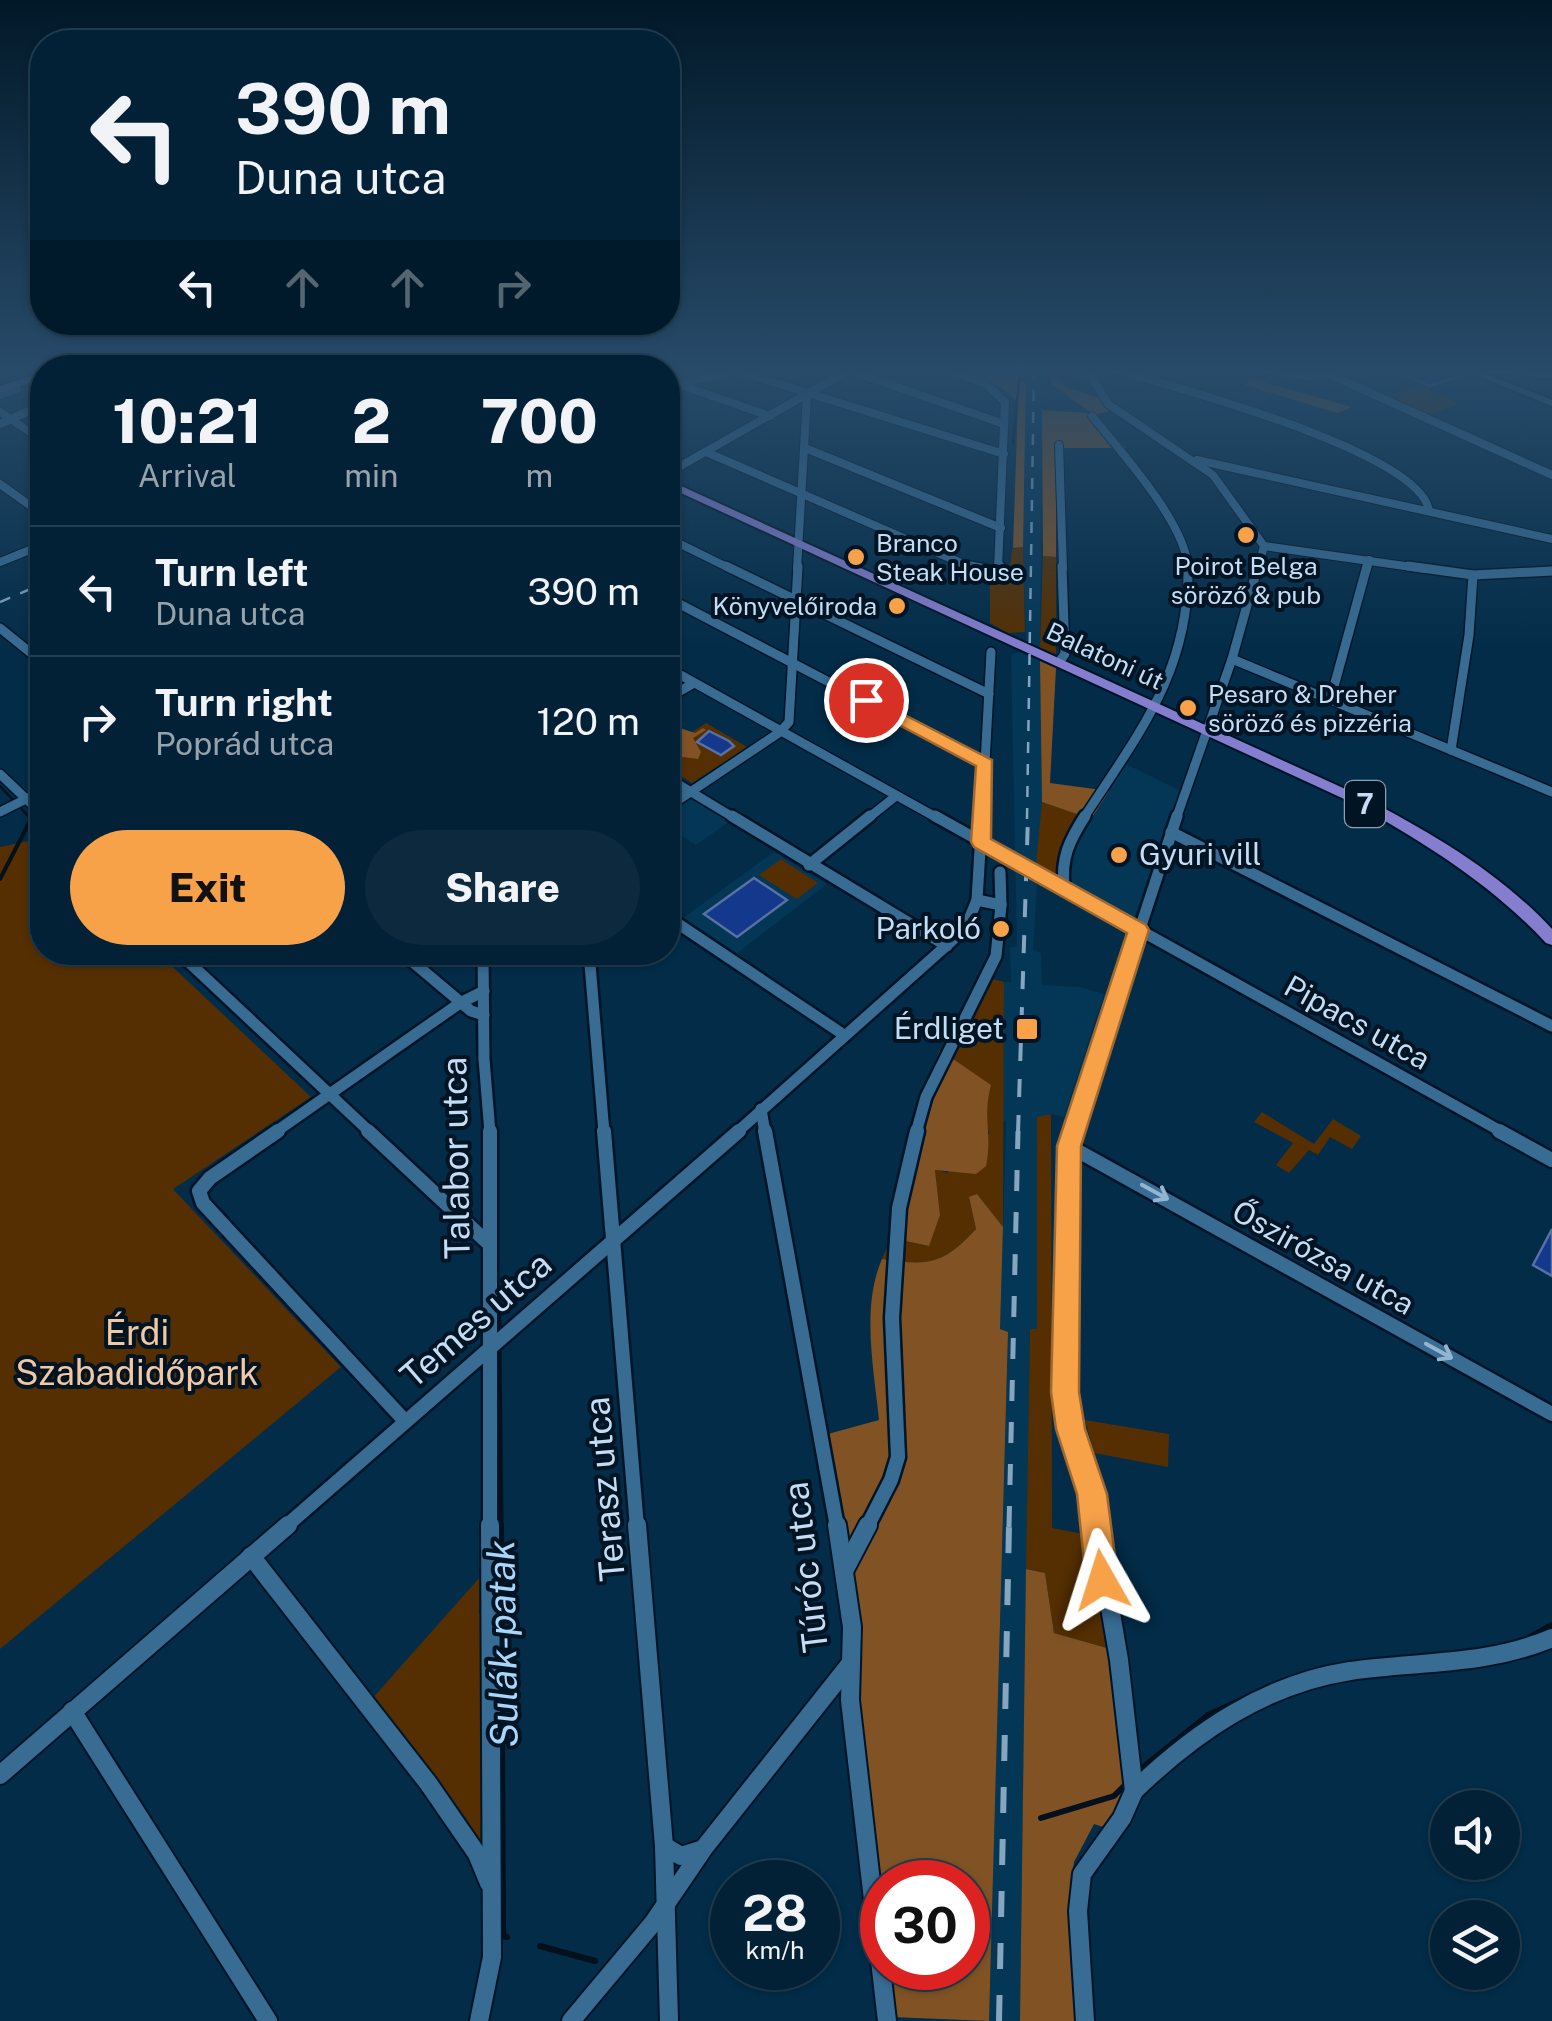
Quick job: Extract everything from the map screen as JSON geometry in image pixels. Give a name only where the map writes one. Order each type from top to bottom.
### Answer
[{"type":"main road","name":"Balatoni út","points":[[680,488],[1360,801],[1430,840],[1496,886],[1552,939]]},
{"type":"street","points":[[731,462],[981,571],[992,572],[1000,566],[1004,462]]},
{"type":"street","points":[[680,798],[780,732],[789,722],[804,462]]},
{"type":"street","points":[[840,462],[1001,528]]},
{"type":"street","points":[[1059,662],[1066,654],[1060,462]]},
{"type":"street","points":[[1064,888],[1062,864],[1072,836],[1156,706],[1185,632],[1188,560],[1159,501],[1129,462]]},
{"type":"street","points":[[1197,462],[1213,475],[1264,546],[1473,575],[1552,571]]},
{"type":"street","points":[[1210,462],[1552,540]]},
{"type":"street","points":[[1382,462],[1421,495],[1428,503],[1428,512]]},
{"type":"street","points":[[1523,462],[1552,475]]},
{"type":"street","points":[[1213,475],[1226,466]]},
{"type":"street","points":[[0,484],[30,505]]},
{"type":"street","points":[[680,544],[989,694]]},
{"type":"street","points":[[1134,1791],[1119,1660],[1102,1580],[1092,1494],[1066,1411],[1069,1146],[1138,930],[1232,659],[1264,546]]},
{"type":"street","points":[[0,562],[30,550]]},
{"type":"street","points":[[1326,698],[1333,690],[1369,560]]},
{"type":"street","points":[[1451,750],[1469,635],[1473,575]]},
{"type":"street","points":[[680,604],[986,764]]},
{"type":"street","points":[[0,628],[30,652]]},
{"type":"street","name":"Temes utca","points":[[0,1775],[615,1241],[972,920],[977,900],[991,652]]},
{"type":"street","points":[[1232,659],[1551,792],[1552,777]]},
{"type":"street","name":"Pipacs utca","points":[[680,675],[1552,1160]]},
{"type":"street","points":[[680,691],[694,683]]},
{"type":"street","points":[[0,774],[30,802]]},
{"type":"street","points":[[680,786],[947,946]]},
{"type":"street","points":[[0,798],[5,809],[30,796]]},
{"type":"street","points":[[809,865],[896,796]]},
{"type":"street","points":[[1171,832],[1552,1026]]},
{"type":"street","points":[[845,1568],[891,1480],[898,1458],[892,1318],[899,1208],[926,1097],[996,956],[1000,872]]},
{"type":"street","points":[[977,900],[1000,905]]},
{"type":"street","points":[[680,924],[844,1035]]},
{"type":"street","points":[[192,965],[488,1242]]},
{"type":"street","points":[[416,965],[460,1003],[484,1015]]},
{"type":"street","name":"Talabor utca","points":[[479,2021],[492,1957],[488,1242],[492,1160],[483,965]]},
{"type":"street","name":"Terasz utca","points":[[590,965],[664,1846],[669,2021]]},
{"type":"street","points":[[405,1422],[200,1196],[203,1184],[210,1178],[460,1003],[484,991]]},
{"type":"street","name":"Túróc utca","points":[[761,1110],[845,1568],[852,1627],[855,1750],[887,2021]]},
{"type":"street","name":"Őszirózsa utca","points":[[1069,1146],[1552,1414]]},
{"type":"street","points":[[252,1556],[428,1782],[476,1854],[491,1890]]},
{"type":"street","points":[[1085,2021],[1078,1911],[1082,1874],[1122,1818],[1134,1791],[1165,1759],[1246,1706],[1293,1687],[1347,1672],[1481,1662],[1530,1649],[1552,1638]]},
{"type":"street","points":[[571,2021],[850,1664]]},
{"type":"street","points":[[72,1712],[268,2021]]},
{"type":"street","points":[[664,1846],[676,1856],[686,1857],[704,1848]]},
{"type":"shaded area","points":[[1016,462],[1025,462],[1023,547],[1013,548]]},
{"type":"shaded area","points":[[1025,462],[1042,462],[1040,648],[1026,641]]},
{"type":"shaded area","points":[[1042,462],[1056,462],[1056,557],[1043,556]]},
{"type":"shaded area","points":[[1019,652],[1040,658],[1042,802],[1033,950],[1041,953],[1042,985],[1080,987],[1104,994],[1064,1117],[1051,1114],[1037,1330],[1030,1330],[1020,2021],[989,2021],[1008,1332],[1000,1329],[1006,1121],[1002,1121],[1004,982],[1011,982],[1010,947],[1017,947],[1011,655]]},
{"type":"shaded area","points":[[1040,661],[1056,668],[1050,783],[1109,791],[1091,819],[1042,802]]},
{"type":"shaded area","points":[[680,728],[695,733],[706,730],[693,738],[701,752],[698,759],[680,757]]},
{"type":"shaded area","points":[[1126,764],[1179,790],[1133,921],[1054,879]]},
{"type":"shaded area","points":[[690,797],[730,821],[696,845],[680,835],[680,804]]},
{"type":"shaded area","points":[[774,852],[827,884],[736,954],[683,918]]},
{"type":"shaded area","points":[[940,1050],[991,1085],[988,1144],[986,1166],[976,1174],[935,1170],[940,1215],[929,1246],[891,1238],[907,1142]]},
{"type":"shaded area","points":[[977,1194],[1003,1227],[1000,1329],[1008,1332],[990,1985],[990,1860],[874,1860],[858,1697],[861,1649],[828,1434],[879,1420],[871,1318],[882,1259],[923,1262],[954,1250],[976,1229],[969,1197]]},
{"type":"shaded area","points":[[1026,1569],[1045,1573],[1054,1633],[1114,1650],[1140,1795],[1124,1834],[1094,1824],[1074,1862],[1069,1898],[1076,2021],[1020,2021]]},
{"type":"shaded area","points":[[889,1990],[990,1990],[989,2021],[893,2017]]},
{"type":"green space","points":[[1023,547],[1025,632],[1008,633],[990,623],[990,578],[1002,578],[999,571],[1010,567],[1012,549]]},
{"type":"green space","points":[[1043,556],[1056,557],[1056,654],[1040,648]]},
{"type":"green space","points":[[706,723],[747,747],[692,783],[680,776],[680,740]]},
{"type":"green space","points":[[1042,802],[1091,819],[1057,874],[1051,876],[1036,865]]},
{"type":"green space","name":"Érdi Szabadidőpark","points":[[30,841],[30,965],[171,965],[311,1097],[173,1189],[341,1367],[0,1649],[0,847]]},
{"type":"green space","points":[[781,859],[818,883],[797,899],[759,875]]},
{"type":"green space","points":[[981,976],[1004,982],[1003,1227],[977,1194],[969,1198],[976,1229],[954,1250],[923,1262],[882,1259],[891,1238],[928,1246],[940,1215],[935,1169],[947,1173],[989,1134],[984,1111],[990,1085],[940,1050]]},
{"type":"green space","points":[[1262,1112],[1314,1144],[1333,1119],[1361,1136],[1352,1149],[1330,1137],[1318,1155],[1309,1150],[1289,1173],[1276,1165],[1293,1143],[1254,1122]]},
{"type":"green space","points":[[1051,1114],[1052,1528],[1089,1535],[1086,1493],[1074,1491],[1072,1464],[1079,1465],[1091,1502],[1114,1650],[1054,1633],[1045,1573],[1026,1569],[1030,1329],[1037,1329],[1037,1117]]},
{"type":"green space","points":[[1085,1420],[1169,1434],[1168,1467],[1094,1453]]},
{"type":"green space","points":[[480,1577],[479,1614],[497,1615],[487,1862],[371,1700]]},
{"type":"building","points":[[709,731],[734,746],[721,755],[697,742]]},
{"type":"building","points":[[754,878],[787,900],[737,937],[704,914]]},
{"type":"building","points":[[1552,1229],[1552,1276],[1533,1265]]},
{"type":"waterway","name":"Sulák-patak","points":[[0,786],[30,818]]},
{"type":"waterway","name":"Sulák-patak","points":[[0,879],[30,821]]},
{"type":"waterway","name":"Sulák-patak","points":[[497,1285],[499,1325]]},
{"type":"waterway","name":"Sulák-patak","points":[[499,1351],[501,1527]]},
{"type":"waterway","name":"Sulák-patak","points":[[501,1525],[503,1936],[507,1937]]},
{"type":"waterway","name":"Sulák-patak","points":[[1530,1637],[1552,1625]]},
{"type":"waterway","name":"Sulák-patak","points":[[1142,1768],[1208,1715],[1239,1701]]},
{"type":"waterway","name":"Sulák-patak","points":[[1041,1818],[1114,1796],[1128,1782]]},
{"type":"waterway","name":"Sulák-patak","points":[[540,1946],[595,1961]]},
{"type":"railway","points":[[1027,819],[1033,462]]},
{"type":"railway","points":[[0,602],[30,589]]},
{"type":"railway","points":[[1018,1133],[1028,816]]},
{"type":"railway","points":[[1009,1527],[1018,1131]]},
{"type":"railway","points":[[999,2021],[1009,1525]]},
{"type":"place","name":"Poirot Belga söröző & pub","points":[[1246,535]]},
{"type":"place","name":"Branco Steak House","points":[[856,557]]},
{"type":"place","name":"Könyvelőiroda","points":[[897,606]]},
{"type":"place","name":"Pesaro & Dreher söröző és pizzéria","points":[[1188,708]]},
{"type":"place","name":"Gyuri vill","points":[[1119,855]]},
{"type":"place","name":"Parkoló","points":[[1001,929]]},
{"type":"place","name":"Érdliget","points":[[1027,1029]]},
{"type":"route","points":[[866,700],[986,764],[981,842],[1138,930],[1069,1146],[1066,1411],[1092,1494],[1102,1580]]}]
